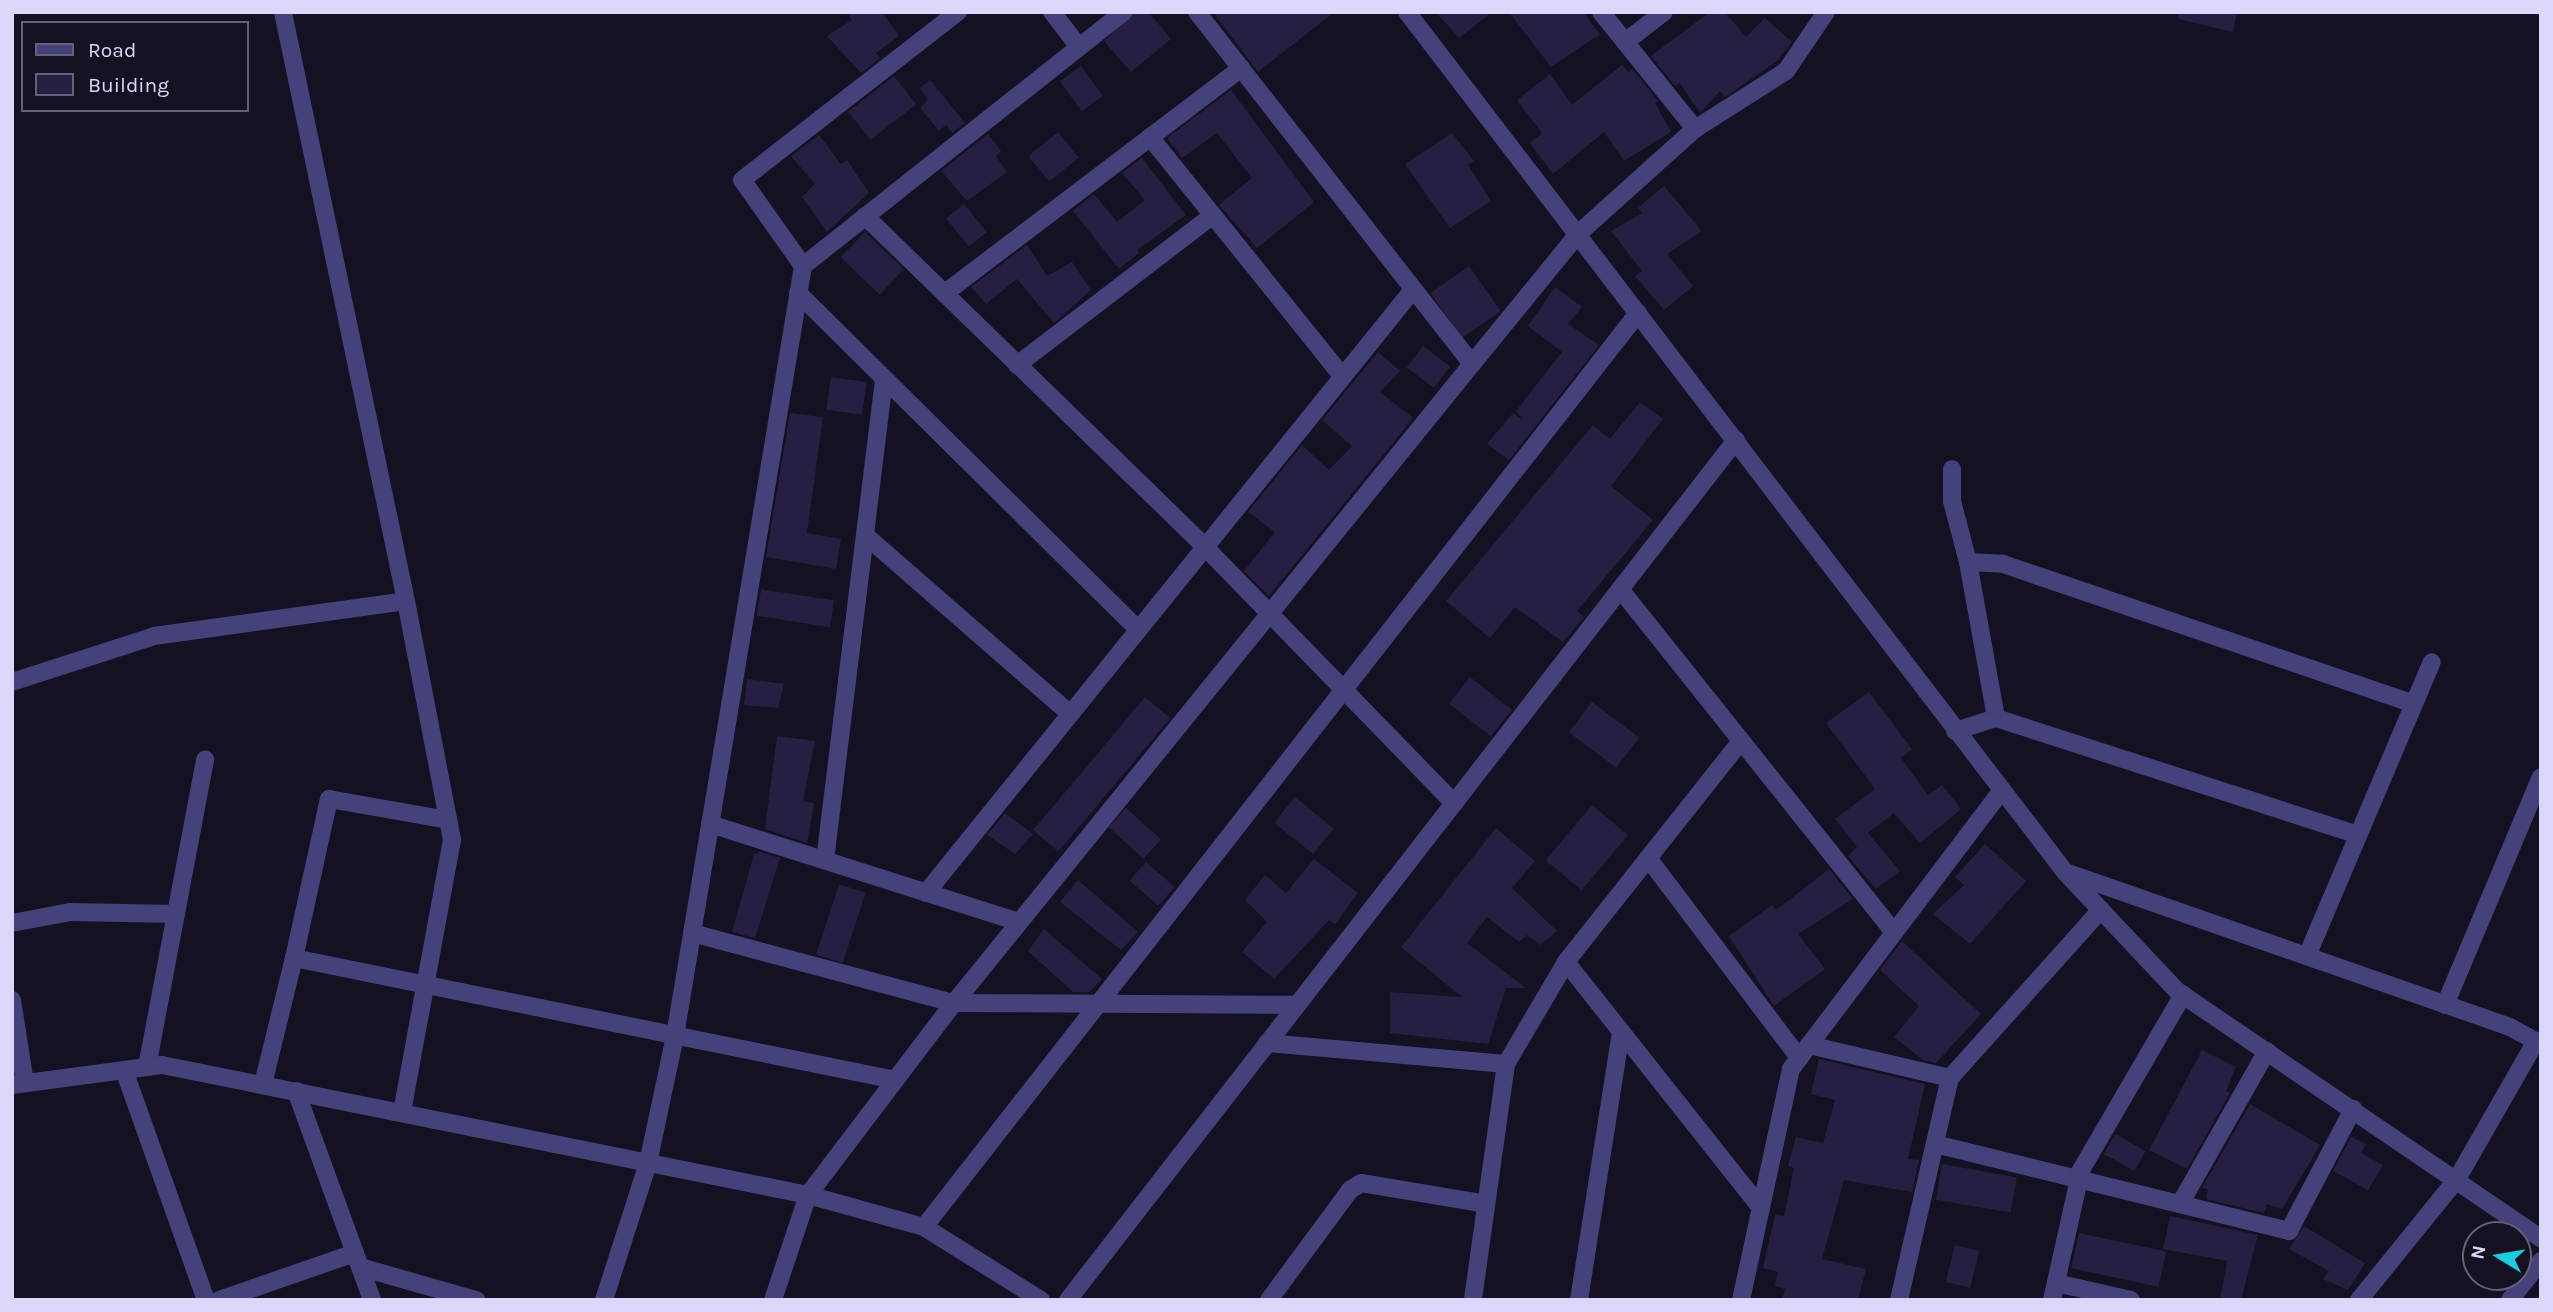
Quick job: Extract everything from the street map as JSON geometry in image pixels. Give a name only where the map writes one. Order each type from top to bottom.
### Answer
[{"type":"street","points":[[284,12],[406,601],[452,840],[402,1112]]},
{"type":"street","points":[[803,266],[742,180],[958,12]]},
{"type":"street","points":[[1052,12],[1079,47]]},
{"type":"street","points":[[604,1300],[648,1163],[675,1036],[803,266],[1123,12]]},
{"type":"street","points":[[1197,12],[1412,291],[1472,364]]},
{"type":"street","points":[[1408,12],[1579,233],[1955,732],[2065,872],[2183,995],[2541,1238]]},
{"type":"street","points":[[1601,12],[1695,129]]},
{"type":"street","points":[[1625,42],[1664,12]]},
{"type":"street","points":[[773,1300],[808,1195],[954,1003],[1579,233],[1695,129],[1786,71],[1826,12]]},
{"type":"street","points":[[945,293],[1241,68]]},
{"type":"street","points":[[1150,137],[1342,376]]},
{"type":"street","points":[[866,216],[1204,547],[1267,615],[1454,803]]},
{"type":"street","points":[[1017,365],[1212,216]]},
{"type":"street","points":[[926,892],[1412,291]]},
{"type":"street","points":[[798,293],[1138,630]]},
{"type":"street","points":[[924,1227],[1638,313]]},
{"type":"street","points":[[825,860],[884,379]]},
{"type":"street","points":[[1068,1300],[1736,440]]},
{"type":"street","points":[[1952,470],[1952,501],[1968,562],[1996,718]]},
{"type":"street","points":[[865,535],[1070,714]]},
{"type":"street","points":[[1968,562],[2003,564],[2414,704]]},
{"type":"street","points":[[1620,589],[1894,932]]},
{"type":"street","points":[[12,682],[155,636],[406,601]]},
{"type":"street","points":[[2306,956],[2432,662]]},
{"type":"street","points":[[1955,732],[1996,718],[2358,835]]},
{"type":"street","points":[[1473,1300],[1506,1063],[1566,962],[1741,741]]},
{"type":"street","points":[[147,1067],[205,759]]},
{"type":"street","points":[[2445,1005],[2541,777]]},
{"type":"street","points":[[1741,1300],[1791,1069],[2001,791]]},
{"type":"street","points":[[263,1084],[295,958],[329,800],[448,820]]},
{"type":"street","points":[[710,824],[1019,922]]},
{"type":"street","points":[[1648,858],[1804,1051],[1950,1078]]},
{"type":"street","points":[[2065,872],[2445,1005],[2538,1042],[2457,1179],[2359,1300]]},
{"type":"street","points":[[1899,1300],[1950,1078],[2101,910]]},
{"type":"street","points":[[12,923],[71,912],[176,914]]},
{"type":"street","points":[[692,933],[954,1003],[1097,1006],[1297,1005]]},
{"type":"street","points":[[295,958],[895,1080]]},
{"type":"street","points":[[1566,962],[1760,1208]]},
{"type":"street","points":[[2131,1300],[2054,1291],[2078,1179],[2183,995]]},
{"type":"street","points":[[12,1000],[19,1084],[162,1065],[808,1195],[924,1227],[1041,1300]]},
{"type":"street","points":[[1579,1300],[1621,1031]]},
{"type":"street","points":[[1267,1043],[1506,1063]]},
{"type":"street","points":[[2180,1204],[2267,1051]]},
{"type":"street","points":[[124,1070],[206,1300]]},
{"type":"street","points":[[296,1091],[372,1300]]},
{"type":"street","points":[[1935,1144],[2290,1231],[2353,1109]]},
{"type":"street","points":[[1270,1300],[1350,1190],[1361,1183],[1486,1204]]},
{"type":"street","points":[[219,1300],[358,1260],[476,1300]]},
{"type":"street","points":[[2510,1300],[2541,1261]]},
{"type":"building","points":[[847,12],[882,12],[899,36],[876,53],[880,58],[861,73],[827,36],[852,20]]},
{"type":"building","points":[[1134,12],[1149,12],[1171,39],[1131,72],[1104,41]]},
{"type":"building","points":[[1213,12],[1334,12],[1258,72]]},
{"type":"building","points":[[1436,12],[1492,12],[1459,38]]},
{"type":"building","points":[[1509,12],[1583,12],[1600,34],[1551,67]]},
{"type":"building","points":[[1710,12],[1725,12],[1746,37],[1765,18],[1792,42],[1776,62],[1725,97],[1720,91],[1700,113],[1680,83],[1675,86],[1651,56]]},
{"type":"building","points":[[2179,12],[2237,12],[2233,32],[2178,19]]},
{"type":"building","points":[[1622,65],[1628,72],[1632,69],[1658,101],[1655,103],[1671,132],[1624,161],[1604,132],[1553,174],[1530,143],[1542,133],[1517,100],[1550,74],[1572,105]]},
{"type":"building","points":[[1081,66],[1103,96],[1082,111],[1060,81]]},
{"type":"building","points":[[894,76],[916,104],[870,140],[848,112]]},
{"type":"building","points":[[930,80],[965,123],[952,133],[946,125],[939,131],[920,108],[928,100],[920,88]]},
{"type":"building","points":[[1231,90],[1314,202],[1257,248],[1219,205],[1252,178],[1217,133],[1182,158],[1167,138]]},
{"type":"building","points":[[1058,132],[1079,158],[1049,182],[1028,156]]},
{"type":"building","points":[[1452,133],[1474,161],[1468,165],[1491,201],[1450,228],[1405,164]]},
{"type":"building","points":[[988,134],[1001,151],[996,156],[1007,172],[967,201],[941,171]]},
{"type":"building","points":[[819,135],[841,164],[847,160],[869,193],[827,232],[802,197],[815,184],[791,156]]},
{"type":"building","points":[[1142,158],[1186,215],[1137,250],[1139,253],[1119,269],[1073,211],[1094,194],[1117,222],[1145,200],[1122,173]]},
{"type":"building","points":[[1664,186],[1702,231],[1667,254],[1693,286],[1664,310],[1635,276],[1642,271],[1611,231],[1642,213],[1638,208]]},
{"type":"building","points":[[964,204],[987,232],[969,246],[946,218]]},
{"type":"building","points":[[865,232],[904,270],[880,295],[841,257]]},
{"type":"building","points":[[1027,245],[1047,276],[1072,262],[1091,290],[1054,323],[1017,279],[986,304],[971,287]]},
{"type":"building","points":[[1469,266],[1501,311],[1462,338],[1430,293]]},
{"type":"building","points":[[1555,287],[1582,307],[1568,324],[1599,345],[1509,460],[1487,444],[1513,413],[1523,420],[1516,411],[1562,352],[1528,326]]},
{"type":"building","points":[[1423,346],[1450,366],[1434,388],[1407,368]]},
{"type":"building","points":[[1378,352],[1400,371],[1380,392],[1413,418],[1269,596],[1244,571],[1275,532],[1248,512],[1302,445],[1329,470],[1352,446],[1322,420]]},
{"type":"building","points":[[831,377],[867,382],[862,415],[826,410]]},
{"type":"building","points":[[1640,402],[1663,419],[1611,486],[1653,520],[1577,611],[1584,617],[1563,642],[1515,607],[1490,638],[1446,601],[1593,425],[1610,439]]},
{"type":"building","points":[[790,413],[823,417],[807,533],[841,539],[836,569],[766,557]]},
{"type":"building","points":[[761,589],[834,601],[830,627],[757,616]]},
{"type":"building","points":[[1470,677],[1512,710],[1491,736],[1449,704]]},
{"type":"building","points":[[747,679],[784,684],[778,708],[744,705]]},
{"type":"building","points":[[1869,692],[1912,749],[1901,758],[1928,795],[1942,785],[1961,809],[1920,843],[1894,813],[1868,833],[1900,871],[1876,889],[1848,856],[1857,847],[1835,819],[1875,789],[1826,723]]},
{"type":"building","points":[[1145,697],[1170,718],[1058,852],[1033,830]]},
{"type":"building","points":[[1592,702],[1639,738],[1616,768],[1569,732]]},
{"type":"building","points":[[777,736],[815,741],[803,801],[814,803],[807,843],[765,829]]},
{"type":"building","points":[[1295,797],[1334,828],[1313,854],[1274,823]]},
{"type":"building","points":[[1592,805],[1628,835],[1582,890],[1546,860]]},
{"type":"building","points":[[1126,808],[1161,839],[1144,859],[1109,827]]},
{"type":"building","points":[[1005,813],[1033,834],[1015,854],[987,835]]},
{"type":"building","points":[[1496,828],[1535,861],[1512,888],[1557,931],[1540,945],[1527,935],[1519,942],[1487,917],[1467,943],[1526,988],[1506,988],[1488,1044],[1390,1033],[1390,992],[1462,997],[1401,947]]},
{"type":"building","points":[[1985,844],[2026,881],[1970,944],[1933,914],[1964,885],[1955,877]]},
{"type":"building","points":[[760,852],[780,858],[755,938],[732,932],[754,854]]},
{"type":"building","points":[[1314,859],[1358,893],[1335,924],[1329,920],[1274,979],[1242,952],[1267,922],[1245,900],[1265,875],[1286,893]]},
{"type":"building","points":[[1146,862],[1175,887],[1158,906],[1130,881]]},
{"type":"building","points":[[1829,869],[1853,899],[1798,934],[1825,969],[1774,1006],[1729,936],[1772,905],[1776,910]]},
{"type":"building","points":[[1078,880],[1138,932],[1121,950],[1060,902]]},
{"type":"building","points":[[839,884],[866,893],[843,963],[816,954]]},
{"type":"building","points":[[1044,929],[1102,979],[1089,992],[1073,992],[1028,951]]},
{"type":"building","points":[[1902,941],[1981,1014],[1936,1063],[1923,1060],[1894,1037],[1919,1006],[1880,970]]},
{"type":"building","points":[[2202,1050],[2236,1067],[2226,1091],[2230,1093],[2187,1169],[2149,1150]]},
{"type":"building","points":[[1819,1059],[1925,1084],[1908,1159],[1919,1160],[1912,1192],[1844,1180],[1822,1259],[1866,1269],[1858,1300],[1782,1300],[1785,1289],[1775,1286],[1778,1272],[1763,1268],[1775,1215],[1784,1216],[1794,1168],[1788,1166],[1796,1137],[1823,1143],[1835,1100],[1811,1094]]},
{"type":"building","points":[[2250,1104],[2320,1145],[2282,1209],[2267,1204],[2264,1213],[2206,1199],[2208,1189],[2202,1188]]},
{"type":"building","points":[[2115,1134],[2146,1151],[2134,1171],[2104,1154]]},
{"type":"building","points":[[2351,1137],[2366,1144],[2361,1153],[2383,1165],[2368,1190],[2333,1171]]},
{"type":"building","points":[[1942,1164],[2017,1177],[2011,1213],[1936,1199]]},
{"type":"building","points":[[2170,1216],[2258,1235],[2241,1300],[2220,1300],[2227,1261],[2163,1249]]},
{"type":"building","points":[[2304,1226],[2365,1263],[2348,1290],[2323,1279],[2329,1271],[2289,1249]]},
{"type":"building","points":[[2079,1233],[2166,1252],[2159,1287],[2072,1268]]},
{"type":"building","points":[[1955,1245],[1979,1251],[1970,1288],[1946,1282]]}]
